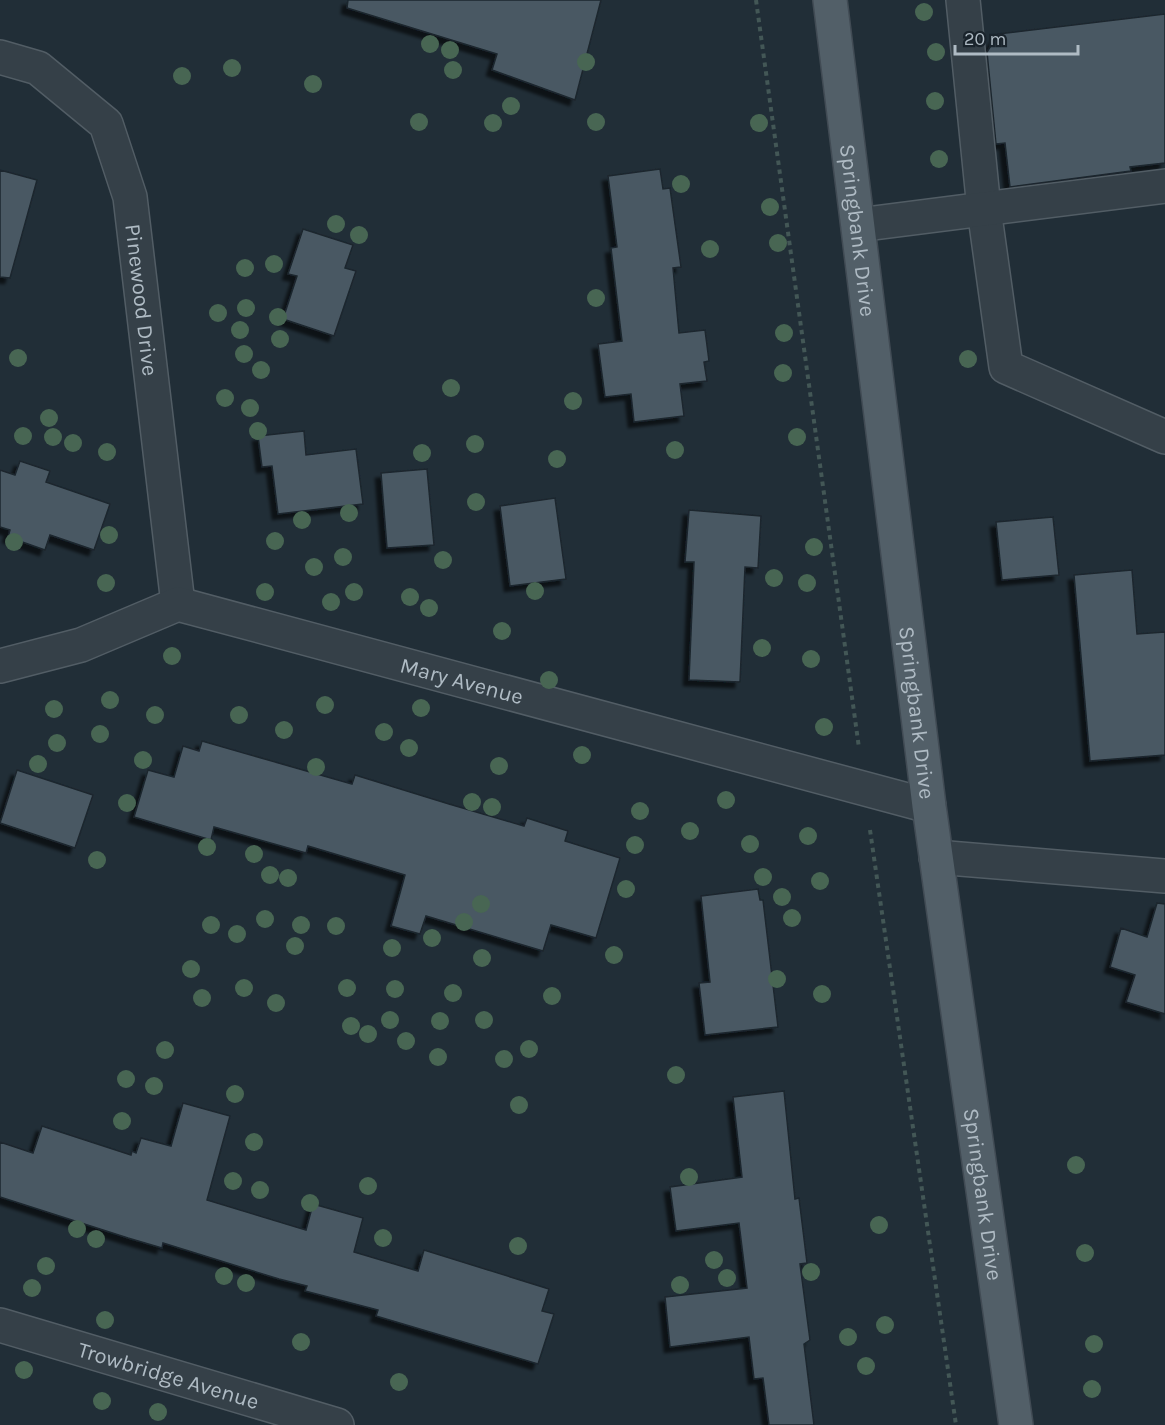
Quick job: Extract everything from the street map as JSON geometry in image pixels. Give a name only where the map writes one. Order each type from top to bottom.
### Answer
[{"type":"main road","name":"Springbank Drive","points":[[830,0],[929,806],[1016,1425]]},
{"type":"street","points":[[963,0],[984,209],[1006,367],[1165,437]]},
{"type":"street","name":"Pinewood Drive","points":[[0,57],[38,68],[106,124],[130,197],[178,604]]},
{"type":"street","points":[[858,225],[1165,186]]},
{"type":"street","name":"Mary Avenue","points":[[178,604],[929,806]]},
{"type":"street","points":[[0,666],[81,645],[178,604]]},
{"type":"street","points":[[936,857],[1165,876]]},
{"type":"street","name":"Trowbridge Avenue","points":[[0,1325],[338,1425]]},
{"type":"path","points":[[756,0],[956,1425]]},
{"type":"building","points":[[348,0],[601,0],[575,100],[492,70],[497,54],[347,8]]},
{"type":"building","points":[[1165,14],[1165,163],[1130,167],[1131,171],[1010,187],[1005,143],[996,144],[987,52],[998,34]]},
{"type":"building","points":[[660,169],[663,189],[670,188],[681,267],[673,268],[679,333],[705,330],[709,361],[704,362],[707,381],[680,384],[684,416],[634,422],[631,394],[605,397],[598,344],[622,341],[611,248],[617,247],[608,176]]},
{"type":"building","points":[[0,170],[37,180],[10,278],[0,277]]},
{"type":"building","points":[[303,229],[353,245],[345,268],[356,271],[334,336],[283,319],[297,276],[288,274]]},
{"type":"building","points":[[304,431],[306,455],[356,449],[363,504],[278,514],[272,466],[262,467],[258,436]]},
{"type":"building","points":[[20,461],[50,471],[46,482],[110,504],[94,550],[50,535],[45,550],[8,537],[10,530],[0,527],[0,470],[15,475]]},
{"type":"building","points":[[427,469],[434,545],[387,548],[381,473]]},
{"type":"building","points":[[555,498],[566,579],[510,586],[500,506]]},
{"type":"building","points":[[689,510],[761,516],[758,568],[745,567],[740,682],[689,680],[694,562],[685,562]]},
{"type":"building","points":[[1053,517],[1059,575],[1002,580],[996,522]]},
{"type":"building","points":[[1132,570],[1137,634],[1165,632],[1165,755],[1090,761],[1074,575]]},
{"type":"building","points":[[202,741],[352,784],[355,775],[524,826],[527,818],[568,831],[565,841],[620,858],[596,938],[551,925],[543,951],[426,916],[420,934],[391,926],[405,875],[308,846],[306,853],[214,827],[211,840],[134,817],[148,770],[174,777],[183,746],[199,751]]},
{"type":"building","points":[[17,770],[93,795],[75,848],[0,823]]},
{"type":"building","points":[[758,889],[760,900],[763,900],[778,1027],[705,1035],[699,983],[710,982],[701,896]]},
{"type":"building","points":[[1157,903],[1165,904],[1165,1014],[1126,1002],[1135,975],[1110,967],[1121,928],[1147,937]]},
{"type":"building","points":[[784,1091],[795,1199],[799,1198],[807,1263],[800,1264],[810,1340],[804,1344],[814,1425],[769,1425],[763,1378],[754,1379],[749,1337],[670,1347],[665,1297],[747,1288],[739,1223],[676,1231],[670,1187],[742,1177],[733,1097]]},
{"type":"building","points":[[183,1103],[230,1116],[207,1200],[306,1230],[313,1204],[363,1218],[354,1252],[418,1271],[424,1250],[549,1289],[542,1311],[554,1314],[538,1364],[376,1316],[378,1310],[305,1291],[307,1286],[163,1243],[162,1248],[0,1197],[0,1142],[33,1153],[42,1126],[131,1155],[132,1151],[136,1153],[141,1138],[171,1146]]}]
